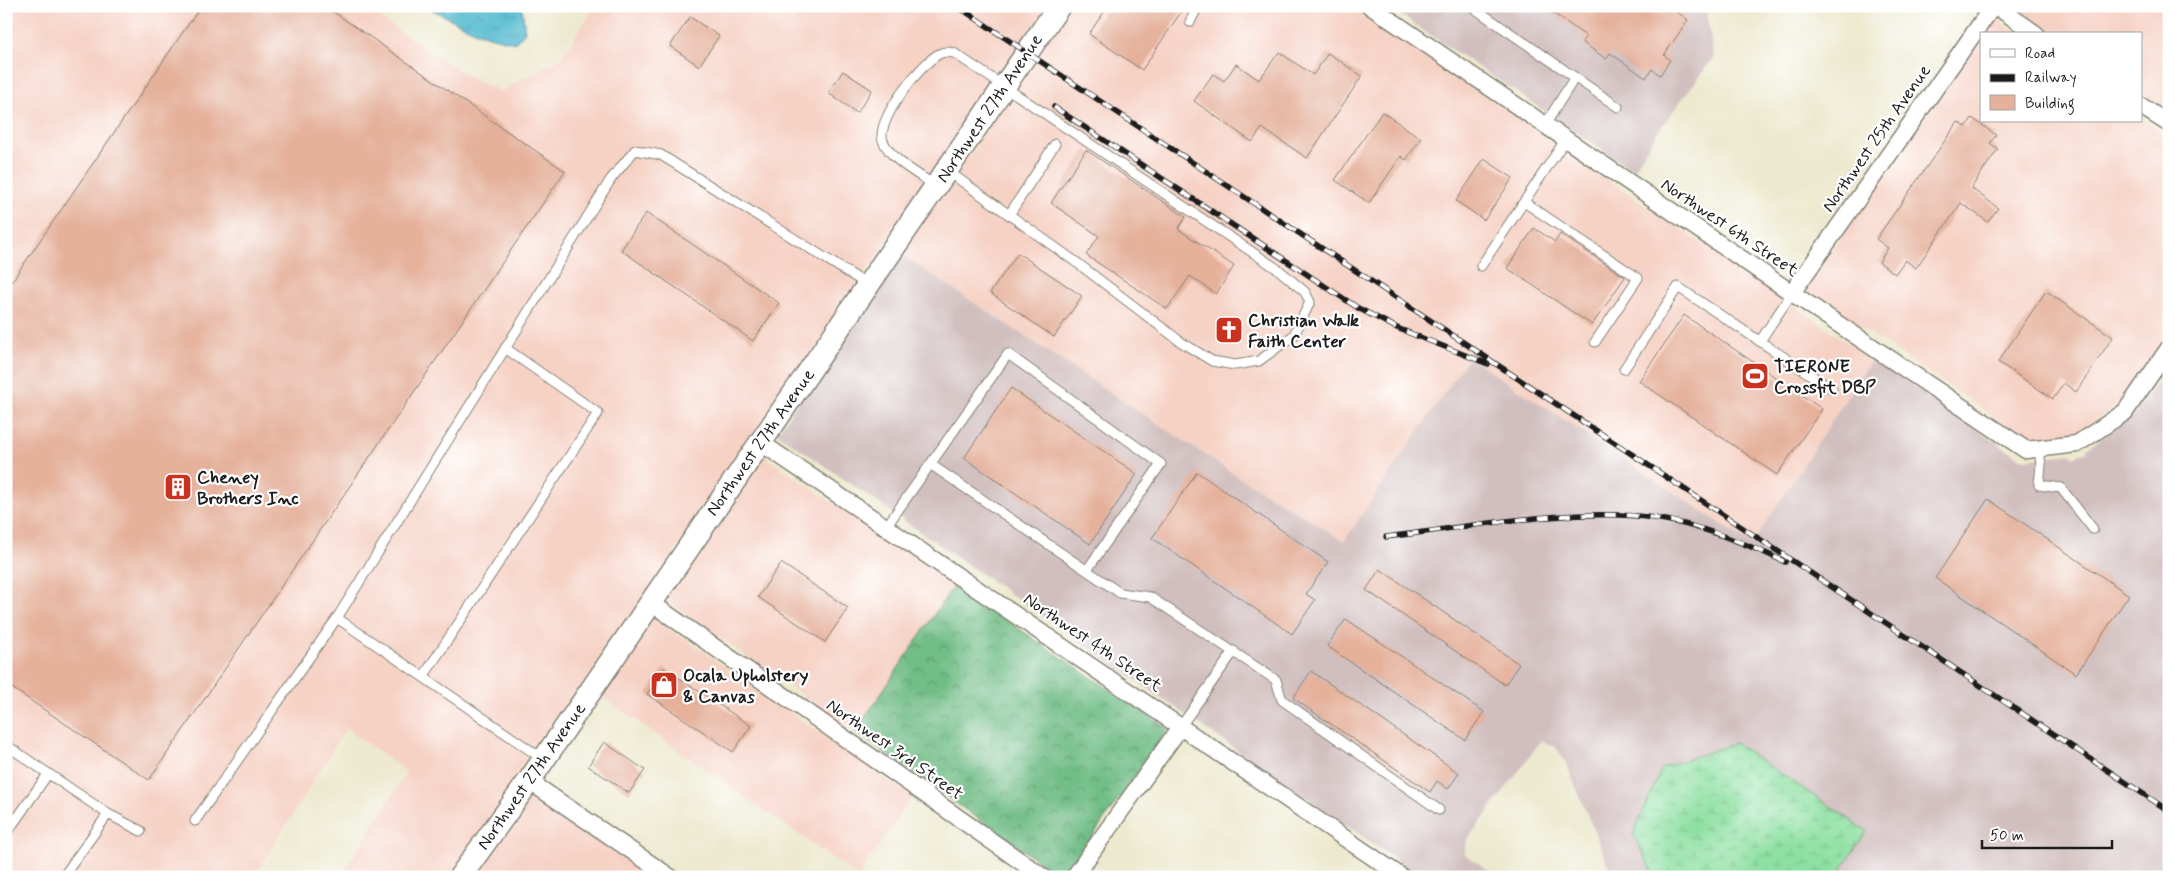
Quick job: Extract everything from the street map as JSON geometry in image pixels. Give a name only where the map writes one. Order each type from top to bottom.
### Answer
[{"type":"main road","name":"Northwest 27th Avenue","points":[[460,877],[529,781],[1059,6]]},
{"type":"street","name":"Northwest 6th Street","points":[[1370,6],[1389,12],[1545,126],[2026,450],[2077,444],[2125,412],[2169,348]]},
{"type":"street","points":[[1994,6],[2033,32]]},
{"type":"street","name":"Northwest 25th Avenue","points":[[1792,294],[1994,6]]},
{"type":"street","points":[[2142,107],[2169,124]]},
{"type":"street","name":"Northwest 4th Street","points":[[760,442],[1402,877]]},
{"type":"street","name":"Northwest 3rd Street","points":[[650,602],[1043,877]]},
{"type":"street","points":[[1074,877],[1181,726]]},
{"type":"street","points":[[529,781],[670,877]]},
{"type":"lane","points":[[1190,22],[1198,6]]},
{"type":"lane","points":[[1471,6],[1618,108]]},
{"type":"lane","points":[[942,52],[954,53],[1004,86],[1278,270],[1305,292],[1310,302],[1294,335],[1259,361],[1235,365],[1212,361],[1180,342],[1080,265],[1009,215],[941,178],[891,154],[882,139],[883,126],[910,79],[928,60],[942,52]]},
{"type":"lane","points":[[1545,126],[1575,77]]},
{"type":"lane","points":[[1481,266],[1566,140]]},
{"type":"lane","points":[[1009,215],[1055,144]]},
{"type":"lane","points":[[195,821],[337,618],[611,179],[635,150],[661,155],[868,285]]},
{"type":"lane","points":[[1524,202],[1638,278],[1595,342]]},
{"type":"lane","points":[[1624,369],[1678,287],[1832,389]]},
{"type":"lane","points":[[1760,341],[1792,294]]},
{"type":"lane","points":[[423,676],[598,413],[505,348]]},
{"type":"lane","points":[[886,527],[1008,354],[1161,464],[1087,570]]},
{"type":"lane","points":[[2039,448],[2041,465],[2038,485],[2061,488],[2093,529]]},
{"type":"lane","points":[[930,464],[1120,593],[1150,597],[1276,680],[1282,700],[1439,810]]},
{"type":"lane","points":[[337,618],[543,759]]},
{"type":"lane","points":[[1181,726],[1234,652]]},
{"type":"lane","points":[[6,745],[108,814],[141,831]]},
{"type":"lane","points":[[6,834],[48,774]]},
{"type":"lane","points":[[63,877],[108,814]]},
{"type":"shaded area","points":[[6,6],[362,6],[475,81],[501,91],[561,58],[595,6],[1048,6],[522,775],[449,877],[340,877],[407,772],[346,728],[254,877],[6,877]]},
{"type":"shaded area","points":[[1070,6],[1352,6],[1872,359],[1752,544],[1469,357],[1344,541],[1234,474],[900,254]]},
{"type":"shaded area","points":[[1387,6],[1705,6],[1714,57],[1658,131],[1633,170]]},
{"type":"shaded area","points":[[2014,6],[2169,6],[2169,112],[2142,94],[2142,32],[2051,32]]},
{"type":"shaded area","points":[[1996,18],[2015,32],[1986,32]]},
{"type":"shaded area","points":[[1980,40],[1980,122],[2142,122],[2142,119],[2169,137],[2169,332],[2119,405],[2075,434],[2029,440],[1805,290]]},
{"type":"shaded area","points":[[900,254],[1234,474],[1344,541],[1469,357],[1752,544],[1872,359],[2020,458],[2026,459],[2072,454],[2074,457],[2080,453],[2087,452],[2087,448],[2132,417],[2169,364],[2169,877],[1836,877],[1867,831],[1633,834],[1655,877],[1613,877],[1566,763],[1555,746],[1541,741],[1468,839],[1464,854],[1499,877],[1421,877],[777,433]]},
{"type":"shaded area","points":[[762,455],[954,585],[855,732],[663,598]]},
{"type":"shaded area","points":[[651,615],[912,797],[858,876],[598,694]]},
{"type":"shaded area","points":[[530,794],[652,877],[471,877]]},
{"type":"green space","points":[[954,585],[1168,729],[1064,877],[1061,877],[855,732]]},
{"type":"green space","points":[[1735,743],[1867,831],[1836,877],[1655,877],[1633,834],[1662,768]]},
{"type":"water","points":[[425,6],[522,6],[525,32],[515,43],[478,33]]},
{"type":"building","name":"Cheney Brothers Inc","points":[[201,6],[325,6],[565,171],[149,780],[6,684],[6,290]]},
{"type":"building","points":[[1108,6],[1185,6],[1142,70],[1089,34]]},
{"type":"building","points":[[1543,6],[1669,6],[1688,20],[1664,55],[1670,60],[1660,75],[1652,69],[1646,78],[1610,53],[1606,59],[1582,42],[1586,36]]},
{"type":"building","points":[[690,17],[719,36],[699,66],[670,46]]},
{"type":"building","points":[[1279,52],[1313,75],[1328,53],[1362,76],[1307,158],[1262,128],[1252,142],[1194,101],[1213,74],[1224,81],[1236,64],[1259,80]]},
{"type":"building","points":[[843,71],[872,90],[857,113],[828,93]]},
{"type":"building","points":[[1382,112],[1421,138],[1406,160],[1401,156],[1369,203],[1335,180]]},
{"type":"building","points":[[1972,118],[1996,135],[1990,143],[1998,149],[1971,188],[1998,208],[1988,222],[1961,203],[1916,268],[1905,260],[1895,274],[1879,262],[1888,248],[1876,239],[1958,122],[1966,127]]},
{"type":"building","points":[[1086,150],[1186,217],[1178,229],[1234,266],[1216,294],[1190,276],[1167,309],[1086,255],[1099,236],[1051,203]]},
{"type":"building","points":[[1484,159],[1513,178],[1484,220],[1456,201]]},
{"type":"building","points":[[646,213],[779,303],[753,341],[621,250]]},
{"type":"building","points":[[1534,228],[1555,242],[1560,234],[1625,277],[1592,325],[1507,268]]},
{"type":"building","points":[[1018,253],[1082,296],[1054,337],[990,293]]},
{"type":"building","points":[[2046,291],[2113,337],[2076,392],[2064,383],[2053,399],[1998,362]]},
{"type":"building","points":[[1684,315],[1822,409],[1777,475],[1639,381]]},
{"type":"building","points":[[1011,388],[1137,474],[1090,544],[964,458]]},
{"type":"building","points":[[1197,472],[1328,562],[1306,594],[1315,600],[1292,634],[1152,538]]},
{"type":"building","points":[[1988,499],[2129,595],[2076,674],[1935,578]]},
{"type":"building","points":[[781,563],[848,608],[825,642],[758,597]]},
{"type":"building","points":[[1380,569],[1519,664],[1505,685],[1366,590]]},
{"type":"building","points":[[1346,619],[1484,712],[1465,740],[1327,646]]},
{"type":"building","points":[[664,668],[751,726],[733,752],[647,694]]},
{"type":"building","points":[[1311,671],[1459,773],[1448,789],[1437,781],[1430,792],[1293,698]]},
{"type":"building","points":[[604,742],[645,770],[629,793],[588,766]]},
{"type":"railway","points":[[957,6],[2169,811]]},
{"type":"railway","points":[[1054,107],[1358,308],[1397,328],[1488,364]]},
{"type":"railway","points":[[1386,537],[1543,517],[1575,515],[1637,516],[1656,518],[1713,532],[1785,562]]},
{"type":"place","name":"Christian Walk Faith Center","points":[[1229,330]]},
{"type":"place","name":"TIERONE Crossfit DBP","points":[[1755,376]]},
{"type":"place","name":"Cheney Brothers Inc","points":[[178,487]]},
{"type":"place","name":"Ocala Upholstery & Canvas","points":[[664,685]]}]
